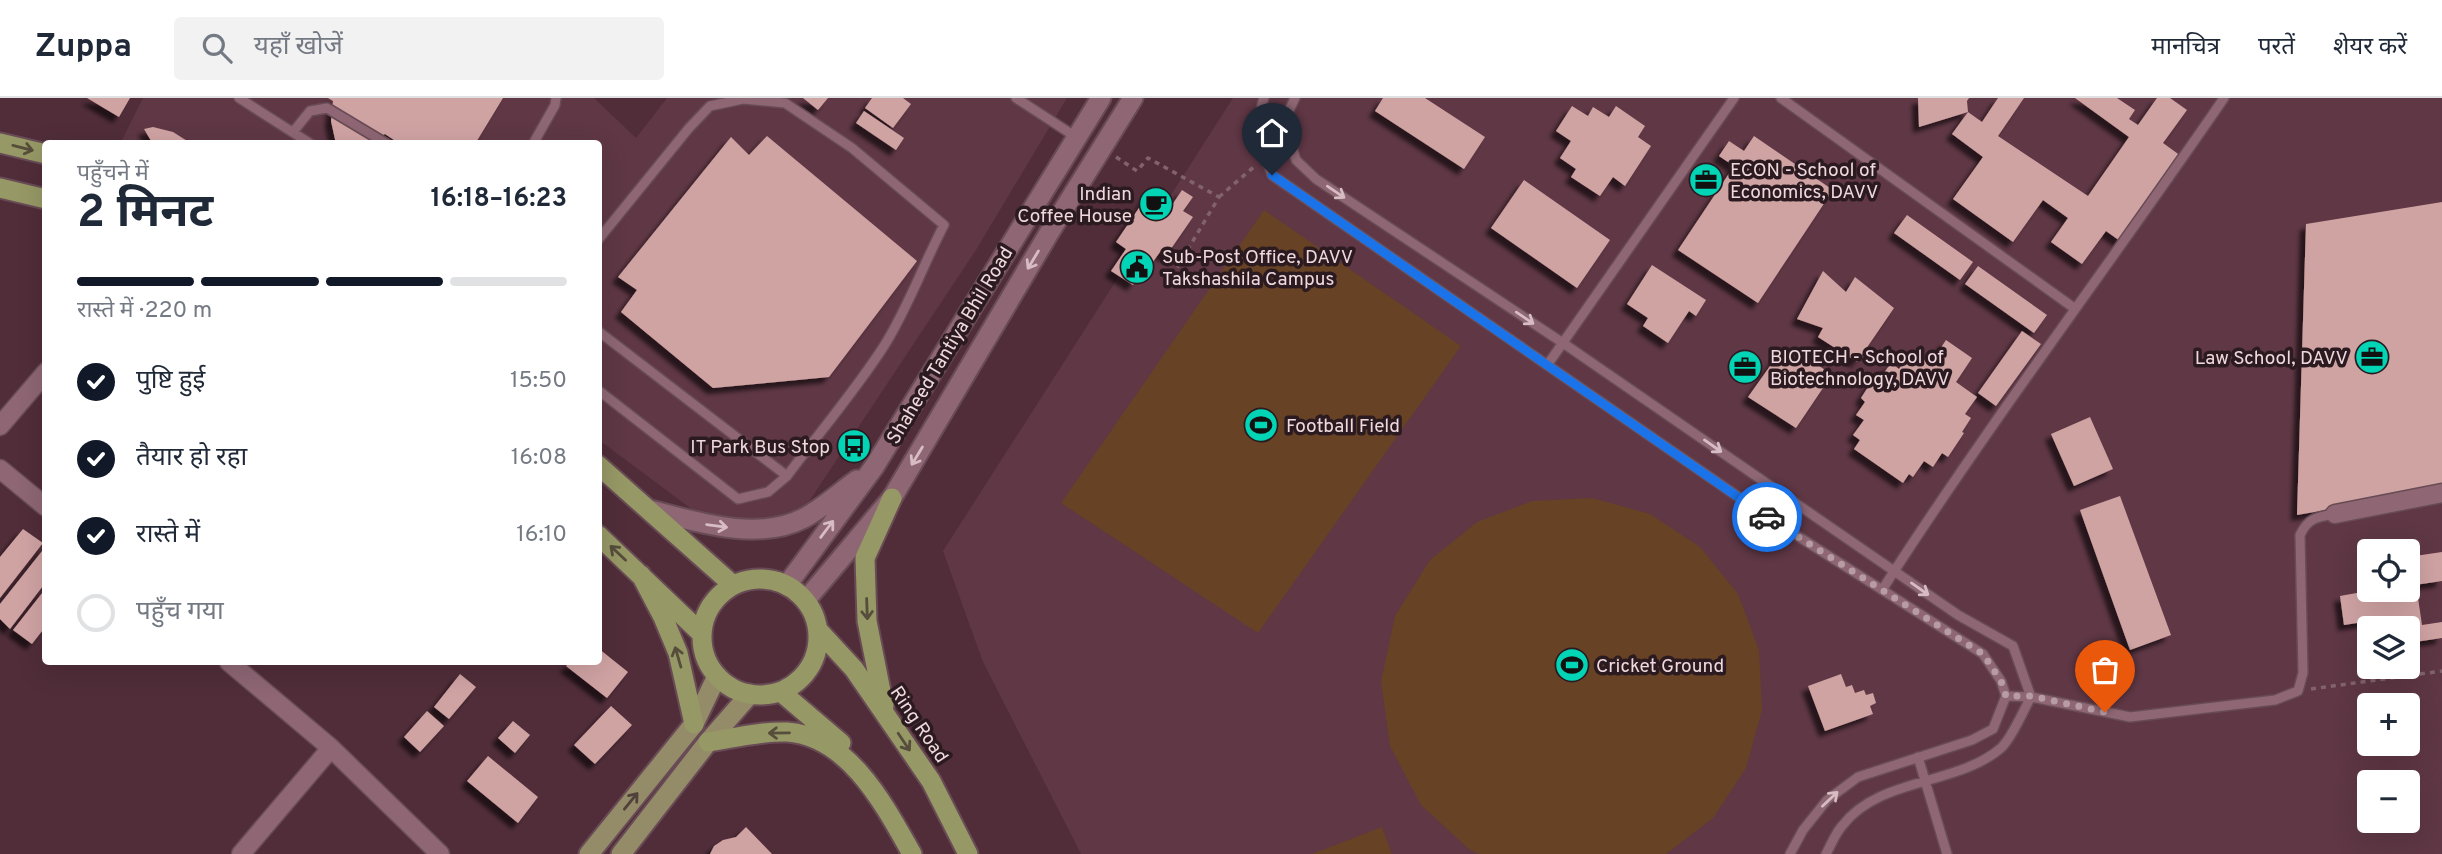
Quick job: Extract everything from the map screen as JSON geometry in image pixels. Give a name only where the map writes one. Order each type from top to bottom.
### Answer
[{"type":"highway","points":[[0,143],[42,153]]},
{"type":"highway","points":[[0,188],[42,198]]},
{"type":"highway","points":[[602,469],[733,585]]},
{"type":"highway","points":[[886,715],[867,621],[865,558],[892,498]]},
{"type":"highway","points":[[602,539],[702,634]]},
{"type":"highway","points":[[641,575],[678,653],[694,724]]},
{"type":"highway","points":[[760,578],[787,584],[806,600],[816,619],[818,642],[810,667],[803,677],[781,692],[750,694],[735,689],[717,676],[706,656],[702,634],[705,619],[711,605],[721,593],[733,585],[760,578]]},
{"type":"highway","name":"Ring Road","points":[[818,630],[855,668],[931,781],[968,854]]},
{"type":"highway","points":[[781,692],[834,736],[876,782],[924,854]]},
{"type":"highway","points":[[708,742],[762,733],[788,732],[814,737],[835,749],[851,764],[897,827],[912,854]]},
{"type":"main road","name":"Shaheed Tantiya Bhil Road","points":[[787,584],[874,467],[1101,98]]},
{"type":"main road","points":[[806,600],[892,498],[1049,233],[1133,98]]},
{"type":"main road","points":[[1076,137],[1102,149]]},
{"type":"main road","points":[[650,510],[711,526],[762,530],[803,519],[874,467]]},
{"type":"main road","points":[[589,854],[694,724],[717,676]]},
{"type":"main road","points":[[621,854],[708,742],[750,694]]},
{"type":"street","points":[[0,426],[42,377]]},
{"type":"street","points":[[0,469],[42,504]]},
{"type":"street","points":[[2335,514],[2442,494]]},
{"type":"street","points":[[233,665],[331,748],[440,854]]},
{"type":"street","points":[[241,854],[331,748]]},
{"type":"lane","points":[[239,98],[306,140]]},
{"type":"lane","points":[[535,140],[555,105],[556,98]]},
{"type":"lane","points":[[1016,98],[1076,137]]},
{"type":"lane","points":[[1264,98],[1259,123],[1265,157],[1272,175],[1766,516],[1983,654],[2001,681],[2006,696],[1993,729],[1972,740],[1858,777],[1827,800],[1803,830],[1790,854]]},
{"type":"lane","points":[[1295,98],[1284,121],[1296,160],[1316,179],[1563,343],[1958,615],[2013,646],[2031,696],[2003,746],[1976,766],[1926,780],[1868,803],[1842,825],[1826,854]]},
{"type":"lane","points":[[1548,364],[1734,98]]},
{"type":"lane","points":[[1781,98],[2074,308]]},
{"type":"lane","points":[[1882,590],[2074,308],[2153,202],[2224,98]]},
{"type":"lane","points":[[602,235],[710,106],[743,99],[785,103],[852,148],[944,225],[884,345],[787,476],[768,492],[738,499],[602,393]]},
{"type":"lane","points":[[293,132],[310,111],[327,108],[380,140]]},
{"type":"lane","points":[[602,334],[787,476]]},
{"type":"lane","points":[[2006,696],[2031,696],[2130,717],[2275,700],[2298,691],[2303,673],[2300,536],[2306,524],[2318,517],[2335,514]]},
{"type":"lane","points":[[1918,757],[1947,854]]},
{"type":"path","points":[[1102,149],[1138,171],[1148,158],[1219,197]]},
{"type":"path","points":[[1165,288],[1219,197],[1265,157]]},
{"type":"path","points":[[2298,691],[2442,671]]},
{"type":"shaded area","points":[[143,98],[594,98],[636,138],[667,98],[1067,98],[976,250],[808,503],[768,525],[725,534],[602,442],[602,140],[122,140]]},
{"type":"shaded area","points":[[1233,98],[2442,98],[2442,854],[1081,854],[983,662],[943,551]]},
{"type":"shaded area","name":"Football Field","points":[[1264,210],[1461,346],[1258,633],[1061,503]]},
{"type":"shaded area","name":"Cricket Ground","points":[[1592,498],[1650,514],[1700,547],[1738,594],[1759,650],[1762,710],[1746,768],[1713,818],[1666,854],[1479,854],[1470,850],[1421,805],[1390,746],[1381,681],[1395,616],[1430,560],[1477,522],[1532,501]]},
{"type":"shaded area","points":[[1382,827],[1392,854],[1312,854]]},
{"type":"building","points":[[87,98],[130,98],[119,117]]},
{"type":"building","points":[[328,98],[503,98],[477,140],[394,140],[385,134],[374,140],[335,140],[331,121],[333,101]]},
{"type":"building","points":[[803,98],[828,98],[818,110]]},
{"type":"building","points":[[872,98],[903,98],[911,104],[893,128],[865,108]]},
{"type":"building","points":[[1383,98],[1425,98],[1485,137],[1464,169],[1375,111]]},
{"type":"building","points":[[1918,98],[1969,98],[1968,112],[1919,127]]},
{"type":"building","points":[[1998,98],[2024,98],[1998,136],[2088,196],[2129,137],[2075,98],[2117,98],[2135,110],[2129,119],[2138,125],[2157,98],[2170,98],[2187,110],[2163,143],[2181,156],[2120,241],[2106,231],[2082,264],[2051,242],[2068,218],[2043,200],[2013,242],[1953,199],[1983,157],[1952,134],[1968,112],[1982,122]]},
{"type":"building","points":[[1572,106],[1588,116],[1593,107],[1609,117],[1616,106],[1645,126],[1638,137],[1651,146],[1625,186],[1613,177],[1600,196],[1571,177],[1576,169],[1560,158],[1571,141],[1556,131]]},
{"type":"building","points":[[864,111],[904,138],[896,150],[856,123]]},
{"type":"building","points":[[153,127],[173,132],[186,140],[151,140],[144,129]]},
{"type":"building","points":[[767,136],[917,261],[829,377],[713,388],[621,312],[637,290],[618,277],[731,137],[749,155]]},
{"type":"building","points":[[1754,136],[1833,190],[1758,303],[1678,250],[1734,166],[1719,156],[1729,141],[1744,151]]},
{"type":"building","points":[[1524,180],[1610,240],[1577,288],[1491,228]]},
{"type":"building","points":[[1151,190],[1172,205],[1182,190],[1193,197],[1183,211],[1193,217],[1166,256],[1160,252],[1150,266],[1147,264],[1133,285],[1111,271],[1126,249],[1116,242]]},
{"type":"building","name":"Law School, DAVV","points":[[2442,202],[2442,490],[2297,515],[2306,224]]},
{"type":"building","points":[[1907,215],[1973,262],[1960,280],[1894,233]]},
{"type":"building","points":[[1652,265],[1706,300],[1696,316],[1689,311],[1668,343],[1643,326],[1648,318],[1627,304]]},
{"type":"building","points":[[1978,266],[2047,315],[2034,333],[1965,284]]},
{"type":"building","points":[[1823,271],[1846,292],[1855,277],[1894,308],[1857,362],[1818,337],[1823,328],[1797,319]]},
{"type":"building","points":[[2022,331],[2041,344],[1996,406],[1978,393]]},
{"type":"building","points":[[1946,340],[1972,358],[1956,382],[1977,397],[1965,414],[1971,418],[1948,457],[1942,453],[1933,467],[1924,461],[1913,477],[1909,474],[1903,483],[1854,449],[1860,440],[1853,435],[1864,420],[1856,415],[1865,402],[1861,398],[1877,373],[1881,377],[1891,363],[1899,369],[1911,351],[1930,364]]},
{"type":"building","points":[[1780,352],[1794,362],[1801,353],[1825,370],[1818,380],[1825,385],[1796,428],[1748,397]]},
{"type":"building","points":[[2090,417],[2113,469],[2074,486],[2051,434]]},
{"type":"building","points":[[2120,496],[2171,635],[2130,650],[2080,510]]},
{"type":"building","points":[[23,529],[42,542],[0,598],[0,557]]},
{"type":"building","points":[[42,551],[42,587],[10,629],[0,619],[0,604]]},
{"type":"building","points":[[2442,552],[2442,581],[2420,584],[2420,555]]},
{"type":"building","points":[[42,593],[42,631],[32,644],[13,630]]},
{"type":"building","points":[[2357,593],[2357,602],[2419,602],[2422,625],[2442,622],[2442,638],[2420,641],[2420,616],[2357,616],[2357,623],[2344,625],[2340,596]]},
{"type":"building","points":[[602,651],[628,672],[607,698],[566,666],[602,665]]},
{"type":"building","points":[[460,674],[476,687],[449,719],[434,707]]},
{"type":"building","points":[[1841,674],[1846,687],[1852,685],[1855,693],[1864,690],[1866,695],[1873,693],[1876,703],[1870,706],[1873,714],[1825,731],[1808,686]]},
{"type":"building","points":[[611,706],[632,725],[595,764],[574,745]]},
{"type":"building","points":[[427,711],[444,726],[420,752],[404,737]]},
{"type":"building","points":[[513,721],[530,735],[515,753],[498,738]]},
{"type":"building","points":[[488,756],[538,797],[518,823],[467,781]]},
{"type":"building","points":[[746,827],[772,854],[710,854],[714,846],[723,840],[736,837]]},
{"type":"way so far","points":[[1767,517],[1983,654],[2001,681],[2006,696],[2031,696],[2105,712]]},
{"type":"place","name":"ECON - School of Economics, DAVV","points":[[1706,180]]},
{"type":"place","name":"Indian Coffee House","points":[[1156,204]]},
{"type":"place","name":"Sub-Post Office, DAVV Takshashila Campus","points":[[1137,267]]},
{"type":"place","name":"Law School, DAVV","points":[[2372,357]]},
{"type":"place","name":"BIOTECH - School of Biotechnology, DAVV","points":[[1745,367]]},
{"type":"place","name":"Football Field","points":[[1261,425]]},
{"type":"place","name":"IT Park Bus Stop","points":[[854,446]]},
{"type":"place","name":"Cricket Ground","points":[[1572,665]]},
{"type":"route","points":[[1272,175],[1767,517]]}]
